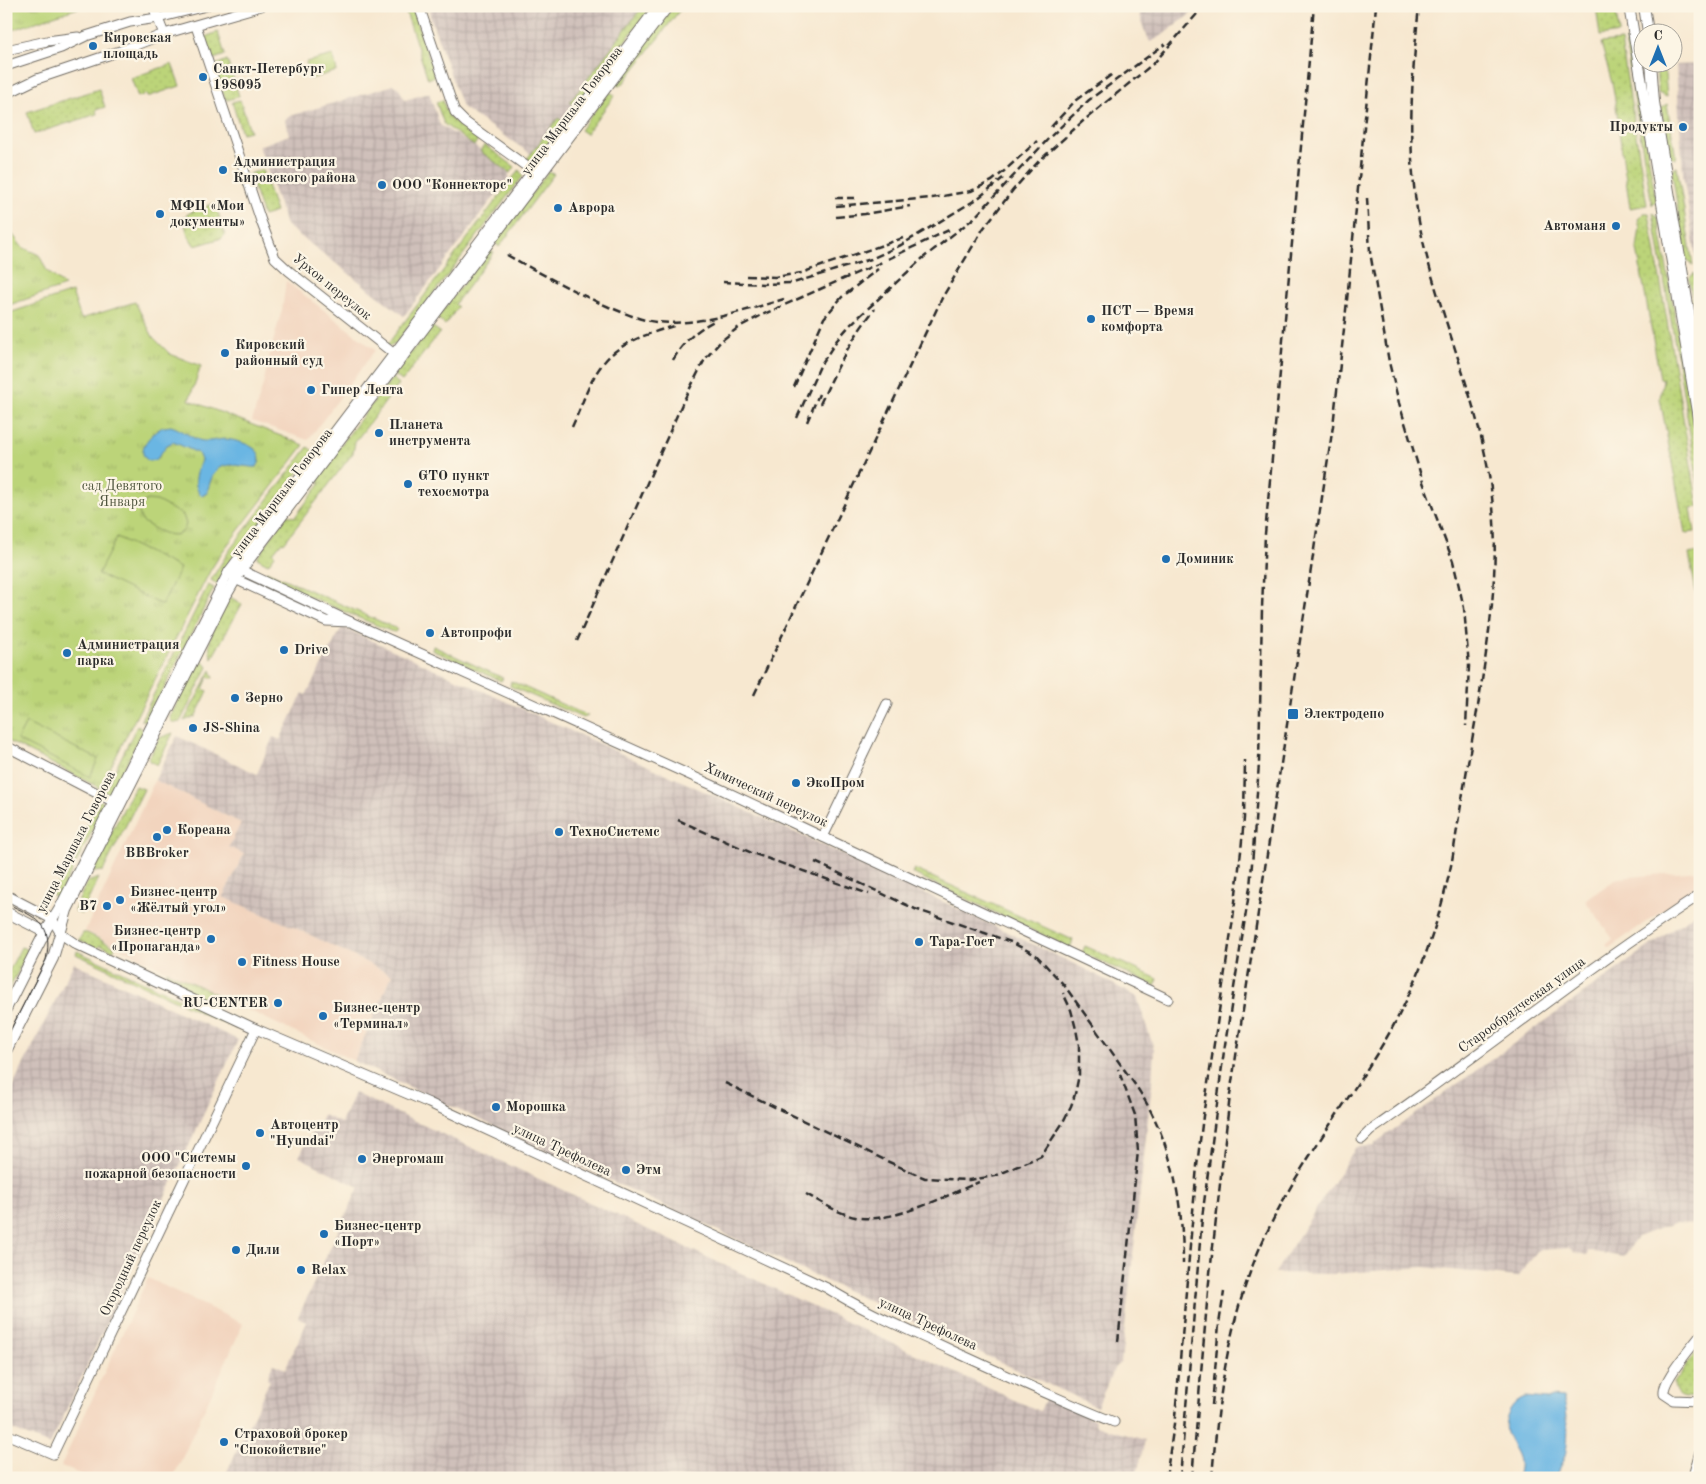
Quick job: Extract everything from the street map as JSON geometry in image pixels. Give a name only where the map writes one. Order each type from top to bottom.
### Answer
[{"type":"main road","name":"улица Маршала Говорова","points":[[6,1051],[53,958],[68,910],[116,803],[235,573],[536,174],[668,6]]},
{"type":"main road","points":[[1630,6],[1700,430]]},
{"type":"main road","points":[[1644,6],[1646,22]]},
{"type":"main road","points":[[1652,72],[1654,102],[1700,377]]},
{"type":"main road","points":[[6,912],[45,932]]},
{"type":"main road","name":"улица Маршала Говорова","points":[[6,1009],[45,932]]},
{"type":"main road","points":[[1693,1478],[1700,1453]]},
{"type":"street","points":[[153,6],[164,34]]},
{"type":"street","points":[[6,66],[61,48],[86,36],[130,22],[158,18],[206,6]]},
{"type":"street","points":[[6,94],[37,79],[164,34],[261,6]]},
{"type":"street","points":[[419,6],[456,112],[465,122],[536,174]]},
{"type":"street","name":"улица Маршала Говорова","points":[[536,174],[658,6]]},
{"type":"street","name":"Урхов переулок","points":[[196,26],[275,258],[397,357]]},
{"type":"street","points":[[6,50],[47,41],[86,36]]},
{"type":"street","name":"Химический переулок","points":[[235,573],[317,617],[326,620],[350,622],[661,762],[1168,999]]},
{"type":"street","points":[[823,837],[887,704]]},
{"type":"street","points":[[6,746],[116,803]]},
{"type":"street","name":"улица Маршала Говорова","points":[[45,932],[116,803]]},
{"type":"street","points":[[6,895],[52,919]]},
{"type":"street","name":"Старообрядческая улица","points":[[1362,1139],[1370,1131],[1444,1080],[1636,938],[1700,895]]},
{"type":"street","name":"улица Трефолева","points":[[52,919],[61,934],[77,945],[256,1029],[429,1103],[827,1288],[927,1339],[1059,1400],[1114,1422]]},
{"type":"street","name":"Огородный переулок","points":[[6,1434],[53,1454],[154,1239],[256,1029]]},
{"type":"street","points":[[1700,1336],[1663,1388],[1664,1394],[1673,1400],[1700,1401]]},
{"type":"shaded area","points":[[431,6],[647,6],[534,156],[462,107],[430,16]]},
{"type":"shaded area","points":[[1138,6],[1196,6],[1188,16],[1160,37],[1150,42],[1143,27]]},
{"type":"shaded area","points":[[1700,64],[1700,283],[1683,174],[1676,72],[1684,72],[1684,65]]},
{"type":"shaded area","points":[[394,85],[398,87],[405,100],[429,93],[440,125],[508,167],[509,177],[404,316],[286,225],[259,146],[289,135],[285,120],[290,116]]},
{"type":"shaded area","points":[[286,281],[375,350],[308,440],[252,421],[282,310]]},
{"type":"shaded area","points":[[342,627],[853,859],[1087,970],[1137,997],[1154,1049],[1152,1083],[1121,1362],[1115,1367],[1097,1407],[354,1061],[392,975],[298,929],[223,897],[244,854],[229,847],[241,823],[155,780],[177,736],[257,774],[273,737],[280,740],[303,693],[306,695]]},
{"type":"shaded area","points":[[155,780],[241,823],[244,854],[223,897],[298,929],[392,975],[354,1061],[85,931]]},
{"type":"shaded area","points":[[1700,871],[1700,884],[1609,948],[1606,945],[1613,939],[1585,900],[1618,878]]},
{"type":"shaded area","points":[[1700,910],[1700,1224],[1674,1223],[1637,1237],[1624,1257],[1588,1251],[1587,1255],[1573,1252],[1568,1248],[1539,1250],[1517,1277],[1424,1267],[1334,1274],[1275,1273],[1356,1147],[1375,1146],[1375,1143]]},
{"type":"shaded area","points":[[74,963],[238,1040],[50,1445],[6,1427],[6,1100]]},
{"type":"shaded area","points":[[354,1093],[1012,1399],[1040,1411],[1046,1398],[1094,1419],[1096,1426],[1145,1440],[1136,1478],[224,1478],[270,1380],[267,1378],[273,1364],[285,1369],[307,1322],[298,1317],[359,1187],[299,1157],[315,1125],[317,1127],[323,1115],[341,1123]]},
{"type":"shaded area","points":[[148,1278],[243,1324],[173,1478],[88,1478],[61,1466]]},
{"type":"green space","points":[[6,6],[84,6],[6,32]]},
{"type":"green space","points":[[404,6],[412,6],[435,76],[428,79]]},
{"type":"green space","points":[[643,6],[652,6],[577,104],[574,105],[570,102]]},
{"type":"green space","points":[[674,6],[683,6],[622,85],[618,86],[615,83]]},
{"type":"green space","points":[[1596,6],[1615,6],[1619,33],[1600,36]]},
{"type":"green space","points":[[218,32],[225,55],[211,60],[205,37]]},
{"type":"green space","points":[[1625,40],[1629,42],[1642,118],[1638,122]]},
{"type":"green space","points":[[1621,41],[1634,123],[1619,125],[1613,87],[1601,43]]},
{"type":"green space","points":[[333,55],[337,71],[310,79],[306,62]]},
{"type":"green space","points":[[227,60],[239,96],[228,100],[225,99],[214,66]]},
{"type":"green space","points":[[172,64],[180,86],[147,97],[146,94],[138,97],[131,78]]},
{"type":"green space","points":[[1657,72],[1665,72],[1667,97],[1658,93]]},
{"type":"green space","points":[[99,89],[105,107],[96,110],[97,114],[34,134],[27,112]]},
{"type":"green space","points":[[609,92],[615,95],[586,134],[580,130]]},
{"type":"green space","points":[[240,100],[250,131],[242,133],[232,102]]},
{"type":"green space","points":[[443,100],[446,111],[451,119],[478,139],[474,146],[444,124],[436,102]]},
{"type":"green space","points":[[1667,104],[1676,159],[1669,156],[1661,108]]},
{"type":"green space","points":[[558,118],[564,122],[534,162],[527,159]]},
{"type":"green space","points":[[1639,128],[1644,130],[1656,201],[1652,205]]},
{"type":"green space","points":[[1635,129],[1647,205],[1630,208],[1619,131]]},
{"type":"green space","points":[[485,145],[515,167],[510,173],[480,151]]},
{"type":"green space","points":[[1676,167],[1693,265],[1686,261],[1672,172]]},
{"type":"green space","points":[[262,170],[276,212],[263,216],[249,174]]},
{"type":"green space","points":[[519,170],[523,176],[396,343],[391,346],[387,345]]},
{"type":"green space","points":[[548,172],[554,174],[499,247],[495,242]]},
{"type":"green space","points":[[215,203],[225,234],[222,238],[195,246],[187,232],[185,216]]},
{"type":"green space","points":[[1653,212],[1658,217],[1700,463],[1700,494]]},
{"type":"green space","points":[[1644,213],[1649,213],[1698,507],[1691,509],[1695,532],[1685,533],[1660,398],[1663,379],[1660,378],[1637,249],[1640,227],[1638,219]]},
{"type":"green space","points":[[6,220],[10,231],[22,247],[39,255],[47,271],[65,286],[6,306]]},
{"type":"green space","points":[[489,250],[494,252],[455,304],[458,307],[445,325],[437,318]]},
{"type":"green space","points":[[1694,273],[1700,305],[1700,343],[1689,279]]},
{"type":"green space","name":"сад Девятого Января","points":[[72,292],[81,319],[135,302],[153,337],[170,354],[201,366],[189,400],[304,445],[222,552],[210,571],[100,788],[6,740],[6,314]]},
{"type":"green space","points":[[431,326],[440,332],[402,381],[394,375]]},
{"type":"green space","points":[[392,378],[399,384],[355,442],[353,453],[284,543],[282,542],[273,553],[275,555],[268,564],[257,558],[287,515],[295,517],[320,484],[317,476]]},
{"type":"green space","points":[[308,447],[314,452],[235,555],[217,584],[211,580],[229,551]]},
{"type":"green space","points":[[147,500],[157,501],[183,515],[186,524],[183,531],[179,534],[167,534],[142,521],[140,509]]},
{"type":"green space","points":[[117,537],[180,568],[162,605],[98,574]]},
{"type":"green space","points":[[1700,552],[1700,614],[1689,554]]},
{"type":"green space","points":[[266,571],[397,630],[395,632],[390,631],[263,577]]},
{"type":"green space","points":[[208,585],[214,588],[148,721],[141,720]]},
{"type":"green space","points":[[230,597],[242,604],[212,658],[210,651],[211,635]]},
{"type":"green space","points":[[433,646],[503,678],[501,681],[432,650]]},
{"type":"green space","points":[[201,661],[208,667],[180,722],[175,723],[171,721],[170,717],[196,664]]},
{"type":"green space","points":[[211,670],[214,678],[208,677],[203,689],[208,691],[195,717],[184,721]]},
{"type":"green space","points":[[511,681],[588,716],[583,718],[510,686]]},
{"type":"green space","points":[[26,723],[98,759],[90,777],[17,740]]},
{"type":"green space","points":[[137,726],[143,731],[111,794],[104,792]]},
{"type":"green space","points":[[173,733],[157,765],[150,761],[149,758],[159,738]]},
{"type":"green space","points":[[135,786],[144,789],[103,871],[94,872],[93,869]]},
{"type":"green space","points":[[100,800],[106,804],[58,898],[52,895]]},
{"type":"green space","points":[[914,869],[1073,940],[1070,948],[912,873]]},
{"type":"green space","points":[[99,878],[81,914],[74,911],[87,882]]},
{"type":"green space","points":[[83,933],[87,933],[115,947],[113,951],[100,945],[97,949],[79,940]]},
{"type":"green space","points":[[1085,946],[1158,979],[1155,986],[1082,953]]},
{"type":"green space","points":[[21,947],[29,950],[6,995],[6,977]]},
{"type":"green space","points":[[77,951],[238,1026],[236,1029],[76,954]]},
{"type":"green space","points":[[167,971],[218,995],[214,1003],[174,985],[174,979],[165,975]]},
{"type":"green space","points":[[1700,1347],[1700,1397],[1679,1395],[1674,1383]]},
{"type":"water","points":[[171,426],[203,441],[226,439],[245,444],[256,450],[259,455],[260,460],[257,467],[226,465],[221,467],[211,479],[207,493],[202,496],[196,483],[201,460],[198,453],[173,442],[167,445],[156,460],[149,461],[143,453],[143,448],[154,433],[163,427]]},
{"type":"water","points":[[1525,1397],[1563,1398],[1565,1403],[1568,1439],[1557,1478],[1517,1478],[1518,1458],[1505,1427],[1509,1411],[1520,1399]]},
{"type":"tram line","points":[[6,903],[26,913],[40,923],[45,929],[48,947],[46,960],[6,1039]]},
{"type":"railway","points":[[754,695],[942,298],[983,229],[1013,190],[1038,162],[1082,122],[1154,63],[1204,6]]},
{"type":"railway","points":[[1180,1478],[1202,1218],[1224,1051],[1250,887],[1259,763],[1265,534],[1314,6]]},
{"type":"railway","points":[[1192,1478],[1208,1291],[1230,1095],[1333,426],[1376,6]]},
{"type":"railway","points":[[1212,1478],[1218,1412],[1229,1349],[1236,1317],[1256,1256],[1296,1177],[1387,1037],[1409,995],[1427,951],[1452,861],[1486,654],[1495,550],[1492,497],[1487,464],[1471,400],[1431,273],[1417,212],[1411,124],[1419,6]]},
{"type":"railway","points":[[797,418],[820,366],[837,340],[850,325],[923,258],[974,218],[1050,137],[1089,100],[1165,44]]},
{"type":"railway","points":[[1051,127],[1076,100],[1114,73]]},
{"type":"railway","points":[[836,206],[932,198],[971,191],[992,181],[1037,141]]},
{"type":"railway","points":[[723,282],[793,283],[871,259],[901,245],[977,199],[1003,178]]},
{"type":"railway","points":[[835,198],[857,198]]},
{"type":"railway","points":[[1367,198],[1370,252],[1389,362],[1399,403],[1423,482],[1453,561],[1464,608],[1469,666],[1466,726]]},
{"type":"railway","points":[[836,217],[910,206]]},
{"type":"railway","points":[[888,259],[949,230]]},
{"type":"railway","points":[[746,276],[775,277],[801,273],[903,238]]},
{"type":"railway","points":[[507,255],[609,307],[644,320],[656,322],[672,323],[705,320],[784,299]]},
{"type":"railway","points":[[841,280],[882,262]]},
{"type":"railway","points":[[794,387],[824,318],[842,297],[878,269]]},
{"type":"railway","points":[[577,641],[682,404],[705,359],[721,341],[739,327],[845,278]]},
{"type":"railway","points":[[820,404],[851,343],[875,309]]},
{"type":"railway","points":[[673,360],[681,347],[691,337],[716,320]]},
{"type":"railway","points":[[572,427],[594,376],[612,354],[636,339],[674,326]]},
{"type":"railway","points":[[807,422],[819,394]]},
{"type":"railway","points":[[1166,1478],[1175,1417],[1197,1166],[1241,851],[1244,818],[1245,760]]},
{"type":"railway","points":[[678,820],[752,853],[869,894]]},
{"type":"railway","points":[[815,862],[915,909],[1011,942],[1036,955],[1064,985],[1136,1086],[1159,1128],[1167,1149],[1178,1194],[1183,1264]]},
{"type":"railway","points":[[725,1083],[925,1178],[969,1180],[995,1176],[1041,1156],[1062,1124],[1071,1106],[1079,1075],[1079,1045],[1071,1010],[1063,993]]},
{"type":"railway","points":[[1118,1069],[1135,1115],[1138,1151],[1118,1342]]},
{"type":"railway","points":[[806,1194],[842,1213],[855,1217],[885,1217],[918,1208],[979,1182]]},
{"type":"railway","points":[[1212,1405],[1219,1324],[1224,1292]]},
{"type":"place","name":"Кировская площадь","points":[[93,46]]},
{"type":"place","name":"Санкт-Петербург 198095","points":[[203,77]]},
{"type":"place","name":"Продукты","points":[[1683,127]]},
{"type":"place","name":"Администрация Кировского района","points":[[223,170]]},
{"type":"place","name":"ООО \"Коннекторс\"","points":[[382,185]]},
{"type":"place","name":"Аврора","points":[[558,208]]},
{"type":"place","name":"МФЦ «Мои документы»","points":[[160,214]]},
{"type":"place","name":"Автоманя","points":[[1616,226]]},
{"type":"place","name":"ПСТ — Время комфорта","points":[[1091,319]]},
{"type":"place","name":"Кировский районный суд","points":[[225,353]]},
{"type":"place","name":"Гипер Лента","points":[[311,390]]},
{"type":"place","name":"Планета инструмента","points":[[379,433]]},
{"type":"place","name":"GTO пункт техосмотра","points":[[408,484]]},
{"type":"place","name":"Доминик","points":[[1166,559]]},
{"type":"place","name":"Автопрофи","points":[[430,633]]},
{"type":"place","name":"Drive","points":[[284,650]]},
{"type":"place","name":"Администрация парка","points":[[67,653]]},
{"type":"place","name":"Зерно","points":[[235,698]]},
{"type":"place","name":"Электродепо","points":[[1293,714]]},
{"type":"place","name":"JS-Shina","points":[[193,728]]},
{"type":"place","name":"ЭкоПром","points":[[796,783]]},
{"type":"place","name":"Кореана","points":[[167,830]]},
{"type":"place","name":"ТехноСистемс","points":[[559,832]]},
{"type":"place","name":"BBBroker","points":[[157,837]]},
{"type":"place","name":"Бизнес-центр «Жёлтый угол»","points":[[120,900]]},
{"type":"place","name":"В7","points":[[107,906]]},
{"type":"place","name":"Бизнес-центр «Пропаганда»","points":[[211,939]]},
{"type":"place","name":"Тара-Гост","points":[[919,942]]},
{"type":"place","name":"Fitness House","points":[[242,962]]},
{"type":"place","name":"RU-CENTER","points":[[278,1003]]},
{"type":"place","name":"Бизнес-центр «Терминал»","points":[[323,1016]]},
{"type":"place","name":"Морошка","points":[[496,1107]]},
{"type":"place","name":"Автоцентр \"Hyundai\"","points":[[260,1133]]},
{"type":"place","name":"Энергомаш","points":[[362,1159]]},
{"type":"place","name":"ООО \"Системы пожарной безопасности","points":[[246,1166]]},
{"type":"place","name":"Этм","points":[[626,1170]]},
{"type":"place","name":"Бизнес-центр «Порт»","points":[[324,1234]]},
{"type":"place","name":"Дили","points":[[236,1250]]},
{"type":"place","name":"Relax","points":[[301,1270]]},
{"type":"place","name":"Страховой брокер \"Спокойствие\"","points":[[224,1442]]}]
